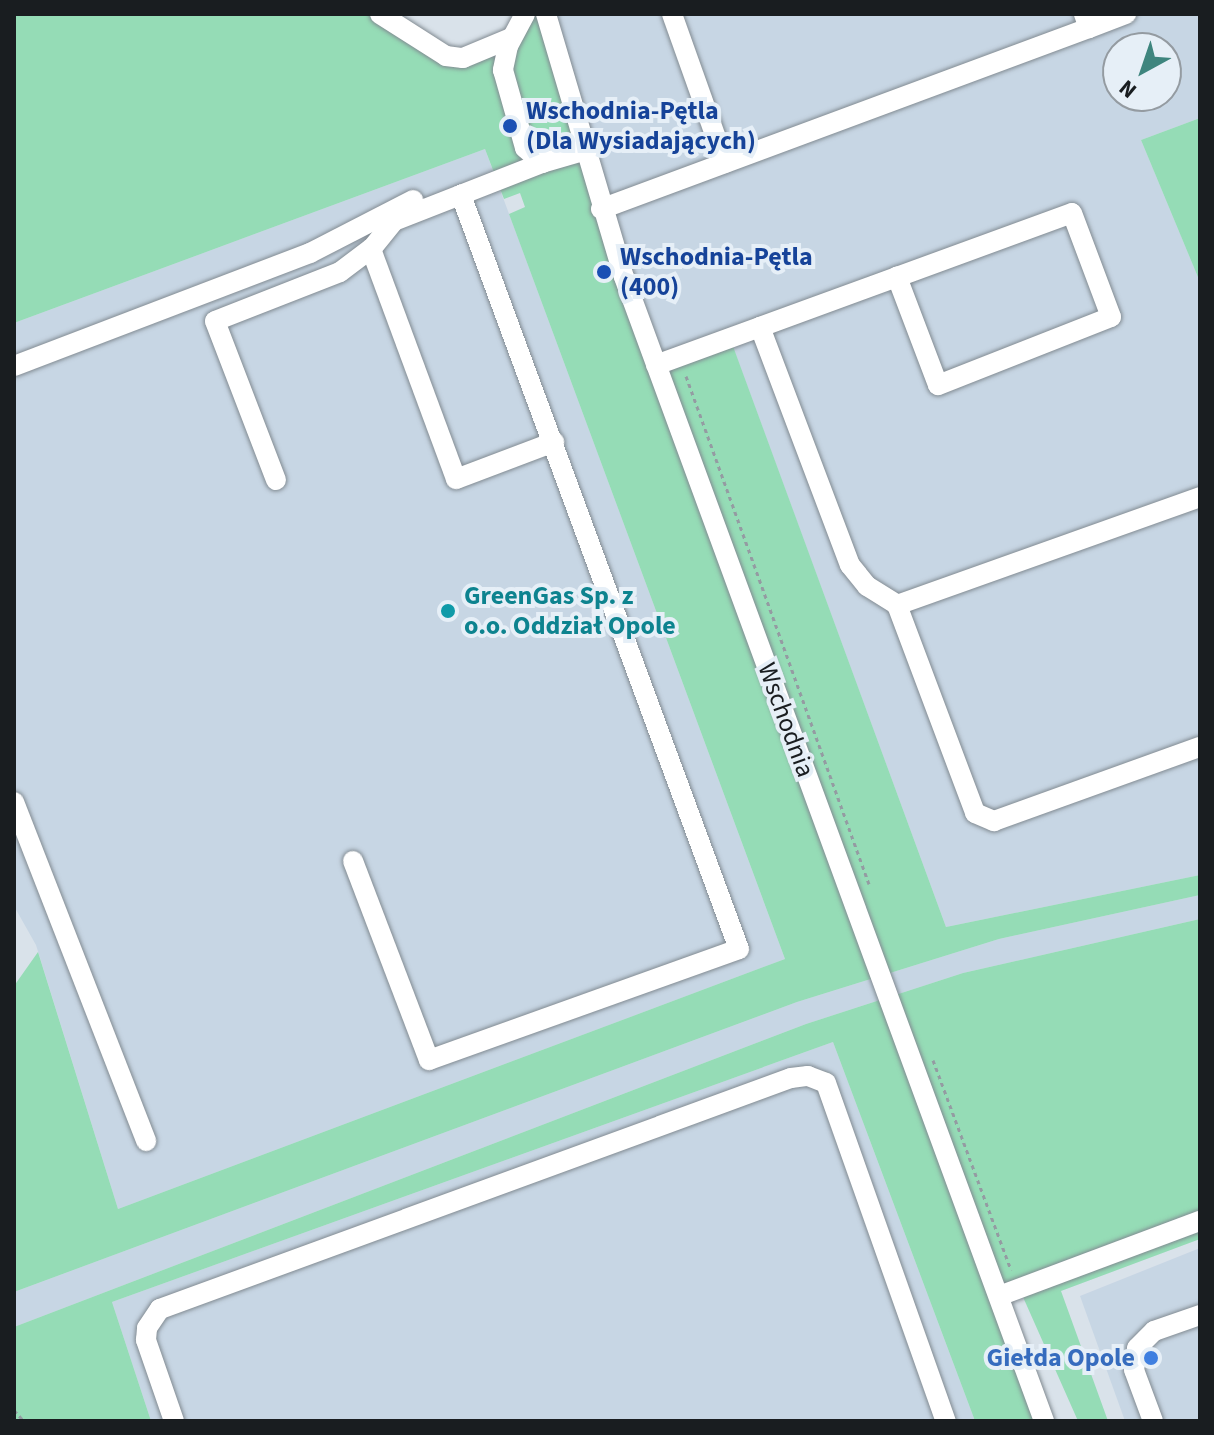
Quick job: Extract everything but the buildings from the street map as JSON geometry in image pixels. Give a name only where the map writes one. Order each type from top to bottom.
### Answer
[{"type":"street","points":[[380,14],[446,56],[463,58],[511,38]]},
{"type":"street","points":[[525,14],[511,38],[504,78],[526,151],[542,163]]},
{"type":"street","name":"Wschodnia","points":[[546,14],[601,209],[656,365],[1044,1421]]},
{"type":"street","points":[[672,14],[725,163]]},
{"type":"street","points":[[601,209],[1087,21],[1126,14]]},
{"type":"street","points":[[276,480],[215,321],[340,272],[371,249],[394,221],[498,179],[583,151]]},
{"type":"street","points":[[14,366],[310,253],[385,210],[456,184],[498,179]]},
{"type":"street","points":[[353,861],[429,1060],[739,949],[461,195]]},
{"type":"street","points":[[656,365],[1072,213],[1111,317],[938,385],[897,277]]},
{"type":"street","points":[[371,249],[456,479],[554,442]]},
{"type":"street","points":[[760,327],[850,565],[867,586],[897,605],[975,813],[985,821],[1200,747]]},
{"type":"street","points":[[897,605],[1200,497]]},
{"type":"street","points":[[14,802],[146,1141]]},
{"type":"street","points":[[174,1421],[146,1340],[147,1328],[160,1309],[791,1078],[808,1076],[826,1083],[946,1421]]},
{"type":"street","points":[[999,1296],[1200,1221]]},
{"type":"street","points":[[1153,1421],[1134,1370],[1137,1348],[1154,1331],[1200,1315]]},
{"type":"path","points":[[679,357],[870,893]]},
{"type":"path","points":[[927,1048],[1019,1288]]},
{"type":"path","points":[[14,1410],[24,1421]]},
{"type":"shaded area","points":[[546,14],[1200,14],[1200,118],[1141,140],[1200,282],[1200,875],[946,927],[730,339],[656,365]]},
{"type":"shaded area","points":[[485,149],[785,959],[118,1209],[36,945],[14,906],[14,323]]},
{"type":"shaded area","points":[[1200,895],[1200,919],[963,973],[806,1024],[14,1327],[14,1292],[797,1002],[999,939]]},
{"type":"shaded area","points":[[833,1042],[975,1421],[151,1421],[112,1302]]},
{"type":"shaded area","name":"Giełda Opole","points":[[1200,1248],[1200,1421],[1125,1421],[1080,1296]]},
{"type":"green space","points":[[14,14],[380,14],[446,56],[511,38],[525,14],[546,14],[656,365],[730,338],[946,927],[1200,875],[1200,895],[999,939],[797,1002],[14,1292],[14,986],[38,952],[118,1209],[785,959],[509,214],[525,207],[520,193],[504,199],[485,149],[14,323]]},
{"type":"green space","points":[[1200,118],[1200,282],[1141,140]]},
{"type":"green space","points":[[1200,919],[1200,1239],[1061,1291],[1108,1421],[1078,1421],[1019,1288],[1000,1295],[1044,1421],[975,1421],[833,1042],[112,1302],[151,1421],[14,1421],[14,1327],[806,1024],[963,973]]},
{"type":"place","name":"Wschodnia-Pętla (Dla Wysiadających)","points":[[510,126]]},
{"type":"place","name":"Wschodnia-Pętla (400)","points":[[604,272]]},
{"type":"place","name":"GreenGas Sp. z o.o. Oddział Opole","points":[[448,611]]},
{"type":"place","name":"Giełda Opole","points":[[1151,1358]]}]
